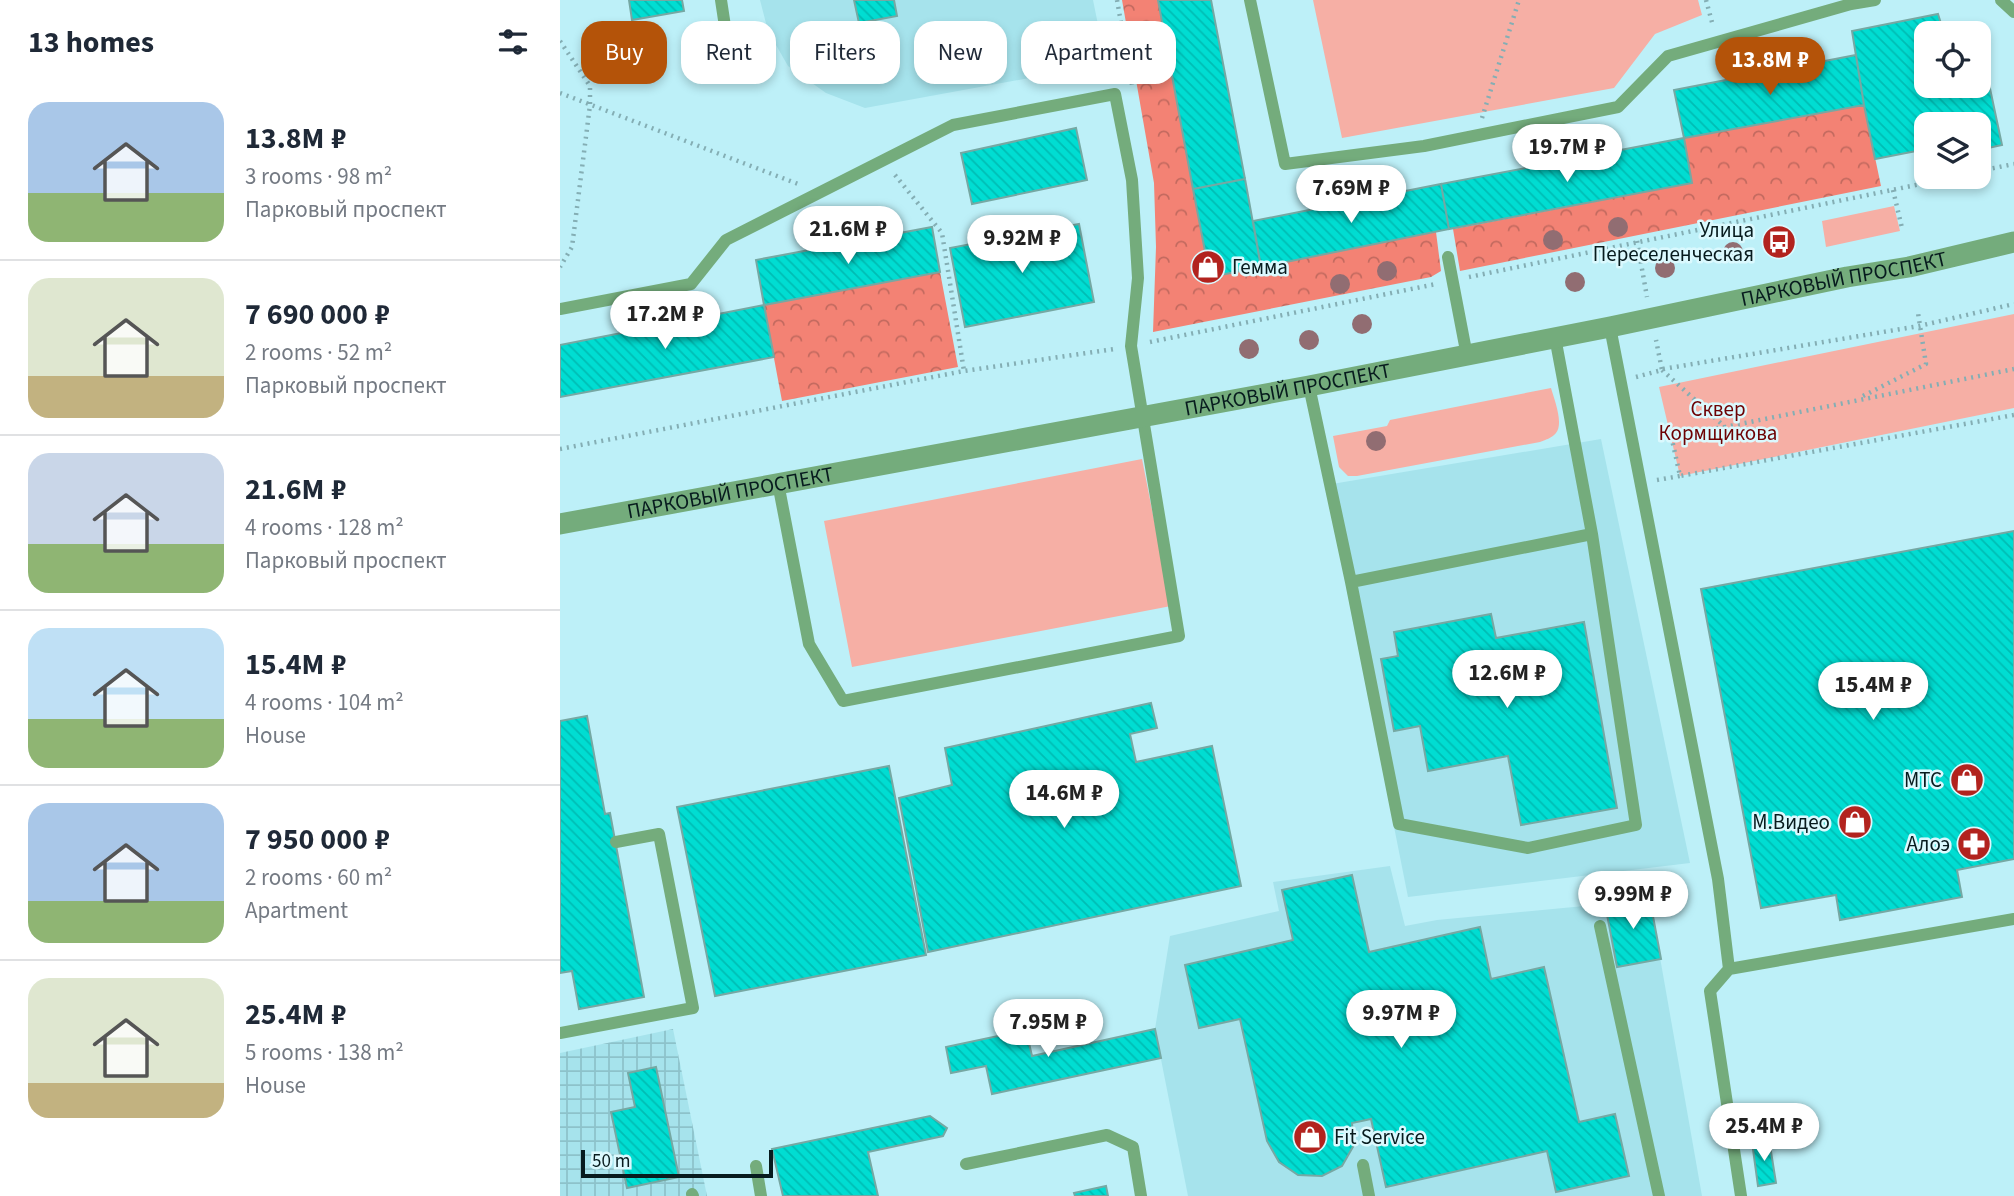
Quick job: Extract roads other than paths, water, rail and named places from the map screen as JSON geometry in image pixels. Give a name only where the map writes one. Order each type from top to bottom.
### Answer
[{"type":"street","name":"ПАРКОВЫЙ ПРОСПЕКТ","points":[[560,524],[1467,356],[1909,267],[2014,242]]},
{"type":"lane","points":[[721,0],[724,21]]},
{"type":"lane","points":[[1250,0],[1285,164],[1424,146],[1618,107],[1668,56],[1875,0]]},
{"type":"lane","points":[[2001,0],[2014,12]]},
{"type":"lane","points":[[560,309],[691,284],[726,240],[953,125],[1115,94],[1132,180],[1134,204],[1138,278],[1131,346],[1179,636],[843,701],[809,644],[778,483]]},
{"type":"lane","points":[[1448,257],[1467,356]]},
{"type":"lane","points":[[1610,327],[1718,879],[1729,969]]},
{"type":"lane","points":[[1309,386],[1399,824],[1528,848],[1636,825],[1592,534],[1555,337]]},
{"type":"lane","points":[[1351,582],[1592,534]]},
{"type":"lane","points":[[560,1033],[693,1007],[659,834],[616,842]]},
{"type":"lane","points":[[1741,1196],[1710,991],[1729,969],[2014,919]]},
{"type":"lane","points":[[1600,926],[1659,1196]]},
{"type":"lane","points":[[965,1164],[1107,1135],[1133,1147],[1141,1196]]},
{"type":"lane","points":[[1363,1165],[1369,1196]]},
{"type":"lane","points":[[756,1166],[761,1196]]},
{"type":"place","name":"Улица Переселенческая","points":[[1779,242]]},
{"type":"place","name":"Гемма","points":[[1208,267]]},
{"type":"place","name":"МТС","points":[[1967,780]]},
{"type":"place","name":"М.Видео","points":[[1855,822]]},
{"type":"place","name":"Алоэ","points":[[1974,844]]},
{"type":"place","name":"Fit Service","points":[[1310,1137]]},
{"type":"park label","name":"Сквер Кормщикова","points":[[1718,421]]}]
